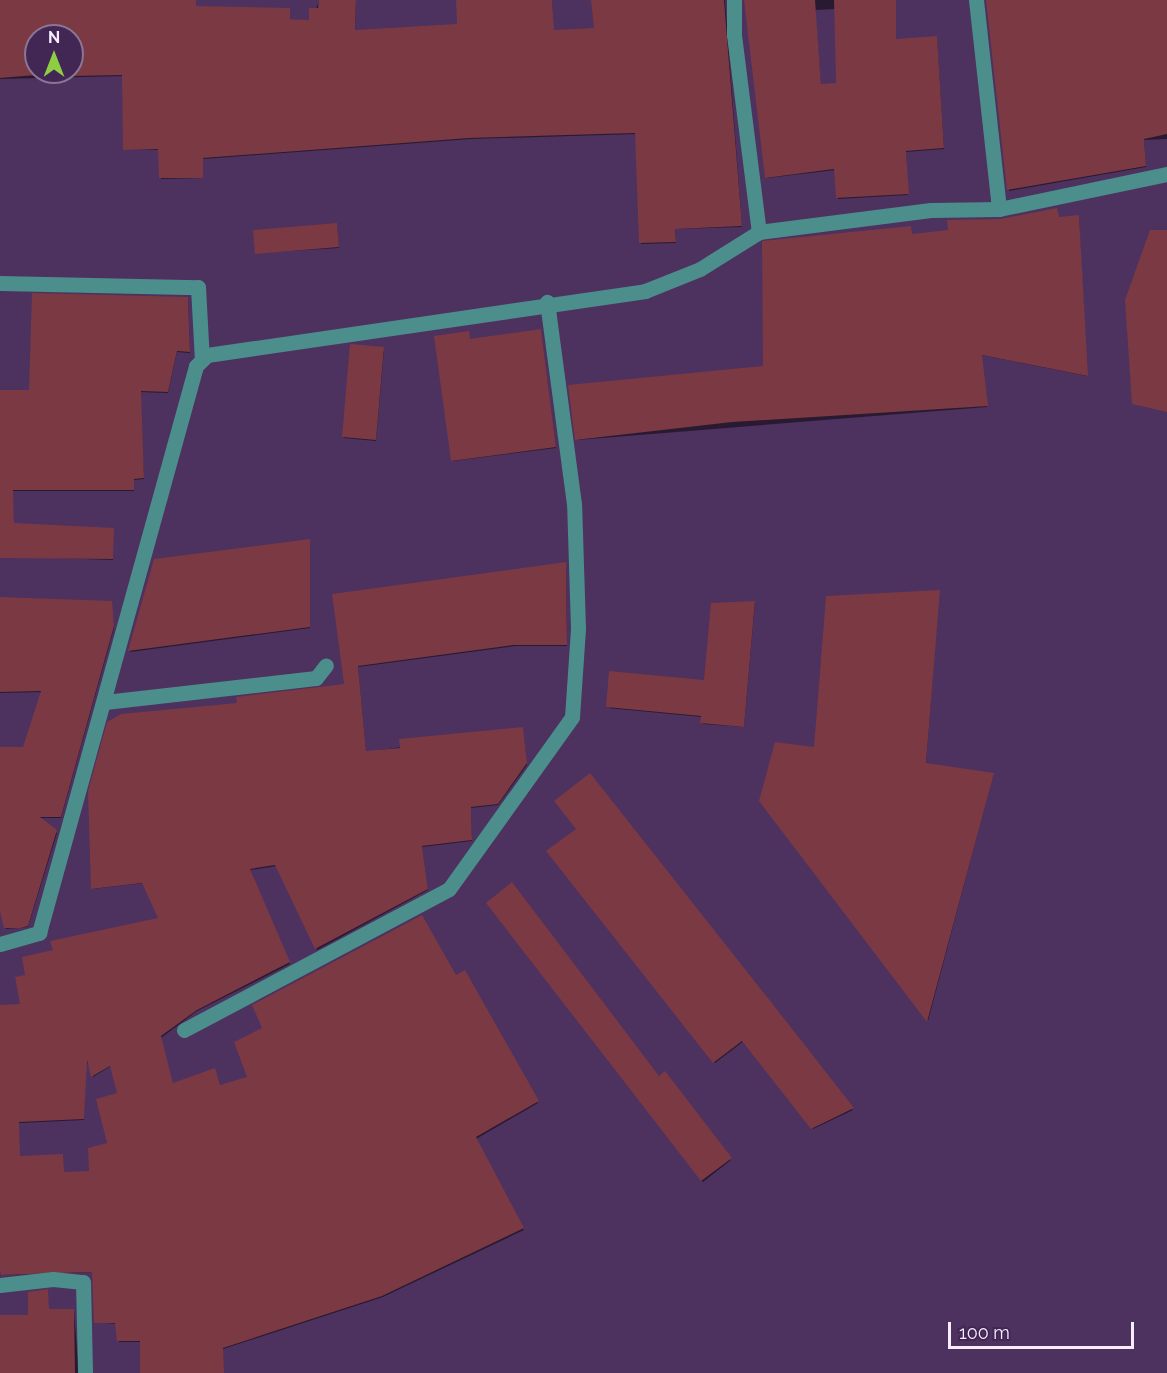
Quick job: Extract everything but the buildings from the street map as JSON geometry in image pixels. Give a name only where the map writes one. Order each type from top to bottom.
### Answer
[{"type":"street","points":[[734,0],[734,35],[759,232]]},
{"type":"street","points":[[976,0],[999,209]]},
{"type":"street","points":[[202,360],[237,347],[547,302],[645,291],[700,269],[759,232],[931,210],[999,209],[1167,174]]},
{"type":"street","points":[[0,284],[198,286],[202,360],[39,933],[0,944]]},
{"type":"street","points":[[184,1030],[449,889],[573,717],[578,628],[574,504],[547,302]]},
{"type":"street","points":[[105,702],[316,678],[326,665]]},
{"type":"street","points":[[0,1285],[53,1279],[83,1282],[85,1373]]}]
